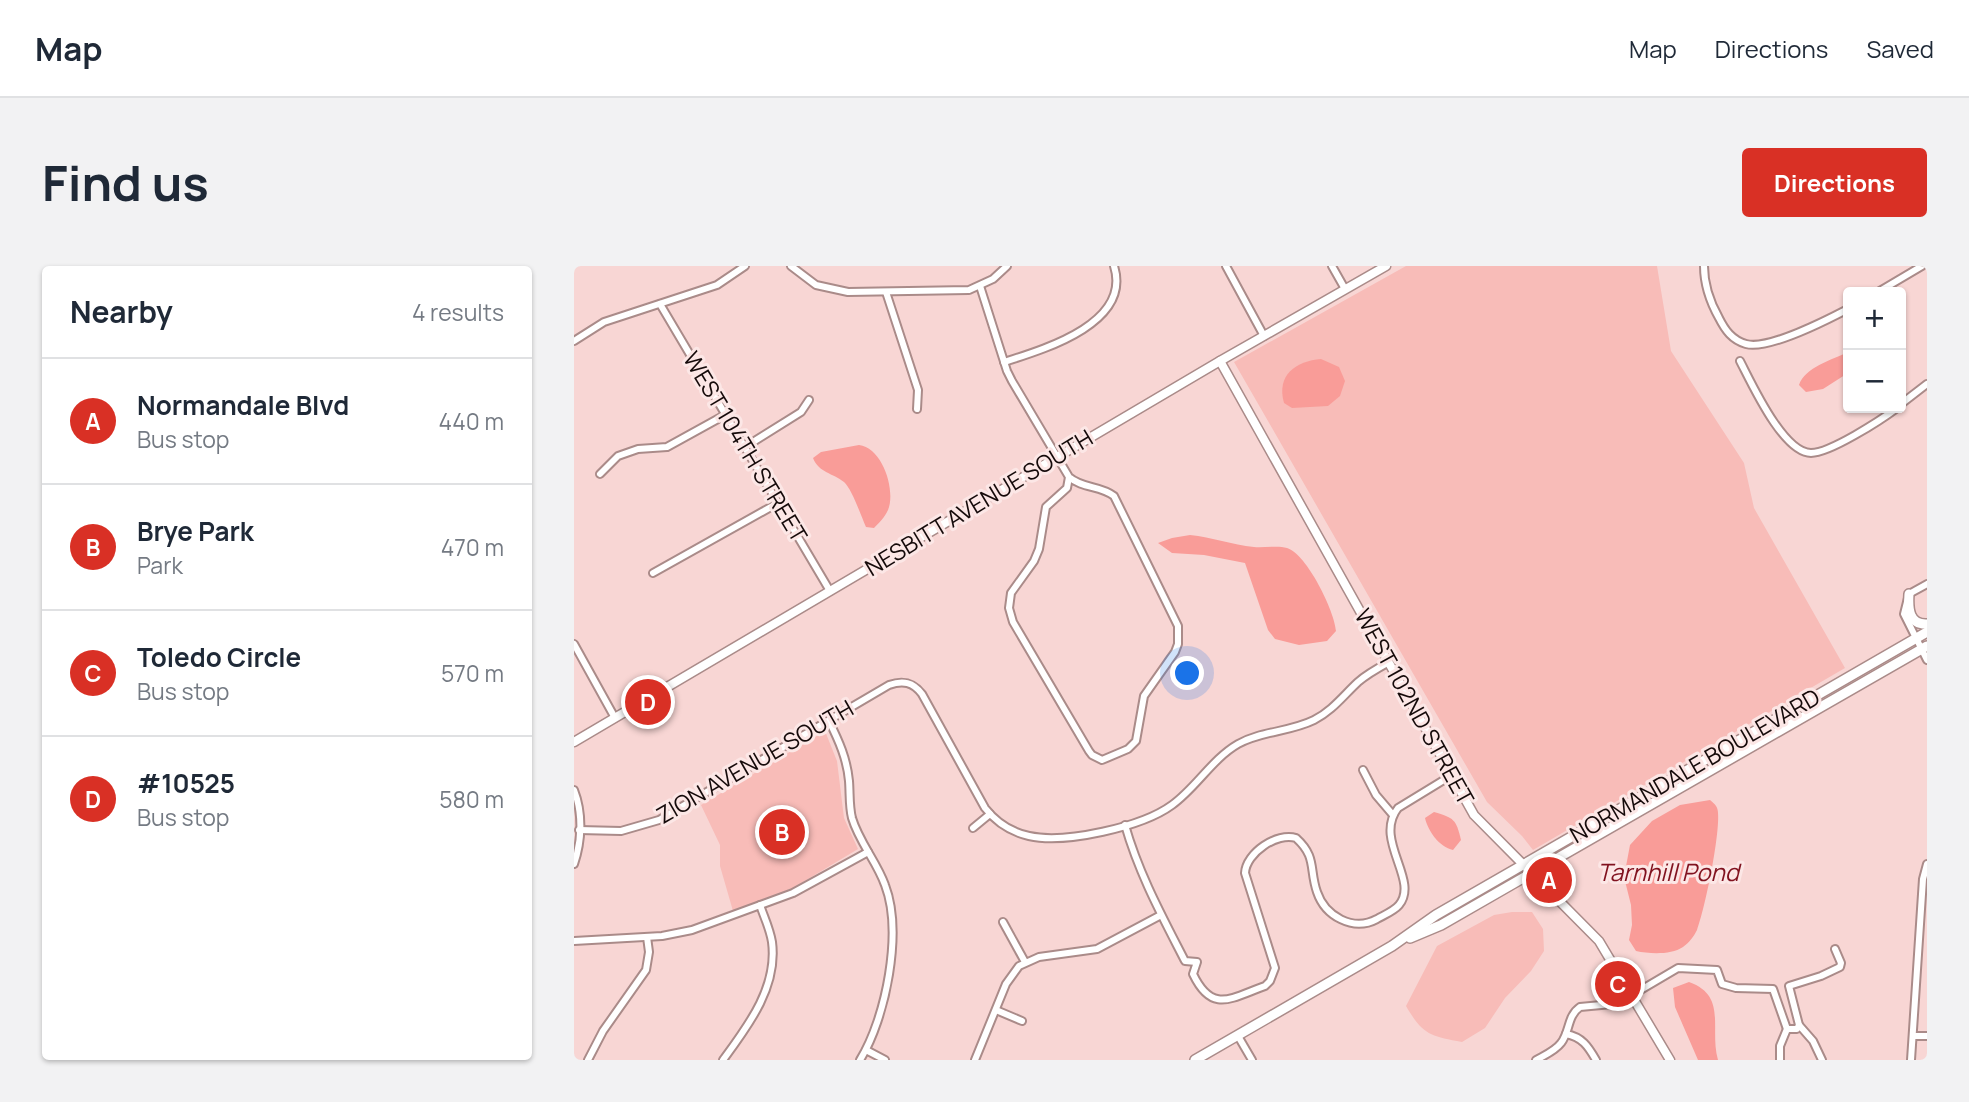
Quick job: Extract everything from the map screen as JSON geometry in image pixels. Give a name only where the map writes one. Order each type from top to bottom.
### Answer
[{"type":"main road","points":[[1909,594],[1911,618],[1921,625],[1927,624]]},
{"type":"main road","name":"NORMANDALE BOULEVARD","points":[[1195,1060],[1392,946],[1436,915],[1927,632]]},
{"type":"main road","name":"NORMANDALE BOULEVARD","points":[[1392,946],[1441,925],[1924,648]]},
{"type":"street","points":[[574,341],[594,326],[717,285],[745,266]]},
{"type":"street","points":[[792,266],[816,285],[848,292],[956,291],[980,286],[993,279],[1007,266]]},
{"type":"street","points":[[1004,362],[1059,344],[1106,310],[1118,288],[1114,266]]},
{"type":"street","points":[[1226,266],[1264,336]]},
{"type":"street","points":[[1332,266],[1345,289]]},
{"type":"street","name":"NESBITT AVENUE SOUTH","points":[[574,742],[830,591],[1060,460],[1220,361],[1386,266]]},
{"type":"street","points":[[1704,266],[1706,287],[1717,315],[1730,335],[1745,344],[1762,344],[1843,311]]},
{"type":"street","points":[[1886,287],[1922,266]]},
{"type":"street","points":[[980,286],[1012,381],[1069,477],[1081,485],[1101,489],[1114,496],[1178,626],[1175,652],[1144,696],[1136,741],[1128,749],[1102,760],[1088,751],[1013,622],[1009,608],[1011,593],[1039,550],[1046,507],[1067,488],[1069,477]]},
{"type":"street","points":[[886,292],[918,390],[917,409]]},
{"type":"street","name":"WEST 104TH STREET","points":[[660,303],[830,591]]},
{"type":"street","name":"WEST 102ND STREET","points":[[1220,361],[1474,815],[1525,863],[1599,941],[1670,1060]]},
{"type":"street","points":[[1740,361],[1769,418],[1803,451],[1811,453],[1826,449],[1878,422],[1890,413]]},
{"type":"street","points":[[1906,400],[1927,384]]},
{"type":"street","points":[[745,447],[801,412],[809,400]]},
{"type":"street","points":[[600,474],[618,456],[638,449],[667,447],[725,415]]},
{"type":"street","points":[[653,573],[778,503]]},
{"type":"street","points":[[1927,584],[1909,594],[1904,614],[1924,648],[1927,660]]},
{"type":"street","points":[[574,644],[615,718]]},
{"type":"street","points":[[973,828],[989,814],[1013,831],[1027,836],[1042,838],[1096,834],[1168,808],[1239,744],[1298,726],[1326,713],[1360,680],[1389,662]]},
{"type":"street","name":"ZION AVENUE SOUTH","points":[[579,830],[621,831],[659,820],[829,721],[904,681],[922,694],[989,814]]},
{"type":"street","points":[[829,721],[844,754],[852,818],[889,896],[893,925],[882,1009],[860,1060]]},
{"type":"street","points":[[1363,770],[1376,795],[1393,816]]},
{"type":"street","points":[[1125,825],[1139,869],[1185,961],[1197,962],[1193,974],[1203,993],[1216,1000],[1230,999],[1265,986],[1275,968],[1247,878],[1245,867],[1251,856],[1284,836],[1296,838],[1307,851],[1318,894],[1327,908],[1342,921],[1362,925],[1372,922],[1398,906],[1404,891],[1389,833],[1393,816],[1398,808],[1452,775]]},
{"type":"street","points":[[574,790],[579,807],[574,864]]},
{"type":"street","points":[[574,941],[647,937],[692,930],[806,887],[868,852]]},
{"type":"street","points":[[1911,1060],[1927,864]]},
{"type":"street","points":[[723,1060],[758,1010],[771,969],[772,941],[760,905]]},
{"type":"street","points":[[975,1060],[1012,974],[1025,962],[1039,957],[1097,949],[1161,915]]},
{"type":"street","points":[[1003,922],[1025,962]]},
{"type":"street","points":[[588,1060],[603,1031],[646,970],[649,952],[647,937]]},
{"type":"street","points":[[1536,1060],[1559,1046],[1572,1016],[1580,1007],[1612,1004],[1678,968],[1717,970],[1722,984],[1736,988],[1773,989],[1821,976],[1840,967],[1835,949]]},
{"type":"street","points":[[1789,986],[1799,1025],[1819,1051],[1822,1060]]},
{"type":"street","points":[[1773,989],[1787,1029],[1780,1046],[1780,1060]]},
{"type":"street","points":[[996,1010],[1022,1021]]},
{"type":"street","points":[[1787,1029],[1797,1029],[1799,1025]]},
{"type":"street","points":[[1566,1034],[1586,1043],[1597,1060]]},
{"type":"street","points":[[1913,1035],[1927,1036]]},
{"type":"street","points":[[1238,1036],[1252,1060]]},
{"type":"street","points":[[866,1050],[885,1060]]},
{"type":"shaded area","points":[[1406,266],[1657,266],[1671,351],[1744,463],[1754,508],[1845,668],[1533,850],[1487,802],[1234,362]]},
{"type":"shaded area","points":[[825,731],[837,761],[844,818],[858,849],[793,888],[733,911],[720,866],[720,845],[701,805]]},
{"type":"shaded area","points":[[1532,912],[1543,929],[1544,951],[1531,971],[1505,998],[1485,1028],[1462,1042],[1428,1033],[1417,1023],[1406,1006],[1437,946],[1494,915]]},
{"type":"water","points":[[1843,354],[1843,376],[1823,389],[1806,392],[1799,385],[1802,379],[1827,361]]},
{"type":"water","points":[[1321,359],[1339,367],[1345,381],[1340,396],[1328,406],[1292,408],[1284,403],[1283,385],[1290,371],[1296,366]]},
{"type":"water","points":[[859,445],[875,454],[889,482],[888,510],[874,528],[866,527],[847,485],[823,470],[813,458],[821,452]]},
{"type":"water","points":[[1190,535],[1246,546],[1283,547],[1295,553],[1319,585],[1331,611],[1336,631],[1327,641],[1299,645],[1275,639],[1268,630],[1245,563],[1204,555],[1172,553],[1158,543]]},
{"type":"water","name":"Tarnhill Pond","points":[[1710,800],[1718,811],[1717,838],[1708,890],[1697,930],[1687,944],[1678,950],[1660,953],[1636,951],[1629,940],[1632,925],[1631,905],[1624,877],[1630,845],[1652,821],[1680,805]]},
{"type":"water","points":[[1434,812],[1456,823],[1461,840],[1453,850],[1439,842],[1429,828],[1425,818]]},
{"type":"water","points":[[1689,982],[1701,988],[1713,1005],[1718,1060],[1698,1060],[1675,1007],[1673,988]]},
{"type":"place","name":"#10525","points":[[648,702]]},
{"type":"place","name":"Brye Park","points":[[782,832]]},
{"type":"place","name":"Normandale Blvd","points":[[1549,880]]},
{"type":"place","name":"Toledo Circle","points":[[1618,984]]}]
